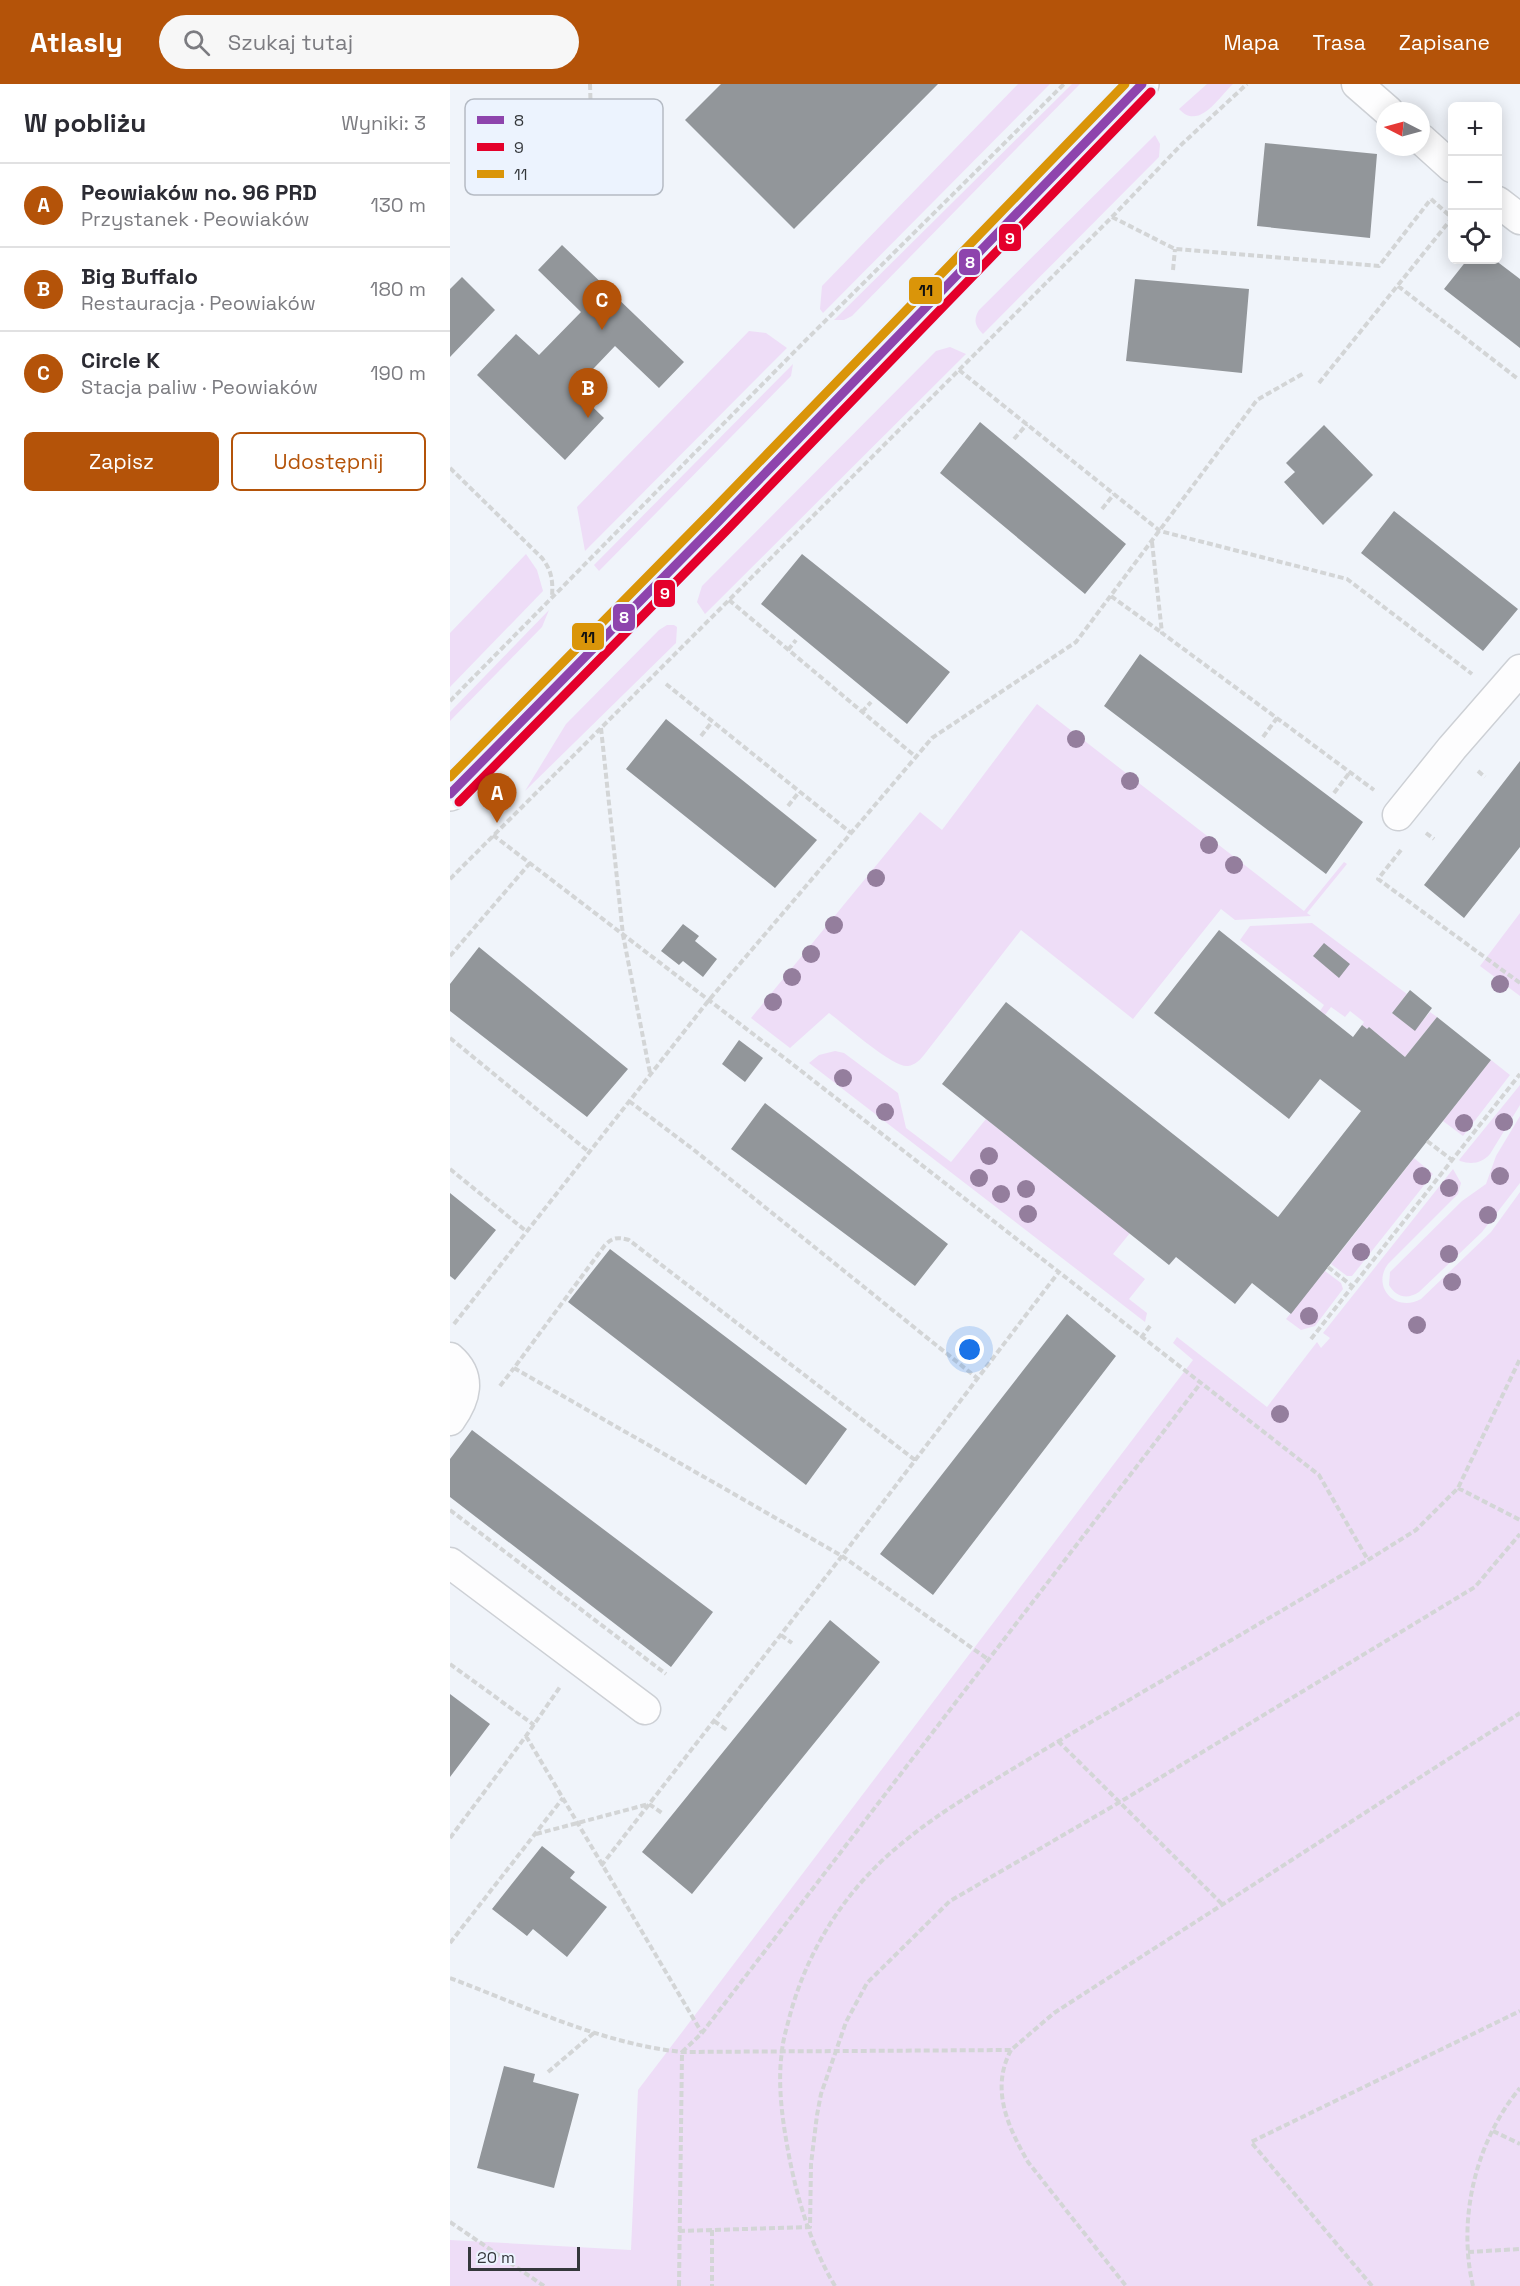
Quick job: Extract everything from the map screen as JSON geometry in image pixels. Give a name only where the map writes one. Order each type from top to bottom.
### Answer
[{"type":"main road","points":[[450,795],[1142,84]]},
{"type":"street","points":[[1357,84],[1378,102]]},
{"type":"street","points":[[1430,148],[1448,164]]},
{"type":"street","points":[[1502,206],[1520,219]]},
{"type":"street","points":[[1398,815],[1452,748],[1520,670]]},
{"type":"street","points":[[450,1358],[465,1380],[465,1390],[460,1407],[450,1420]]},
{"type":"street","points":[[450,1563],[645,1709]]},
{"type":"path","points":[[590,84],[590,99]]},
{"type":"path","points":[[450,701],[805,341],[1064,84]]},
{"type":"path","points":[[450,879],[1112,217],[1182,144],[1247,84]]},
{"type":"path","points":[[1112,217],[1175,249],[1379,266],[1431,199]]},
{"type":"path","points":[[1319,383],[1448,223]]},
{"type":"path","points":[[1173,270],[1175,249]]},
{"type":"path","points":[[1398,286],[1519,378]]},
{"type":"path","points":[[959,370],[1160,531],[1347,579],[1477,678]]},
{"type":"path","points":[[450,1329],[709,1000],[932,738],[1076,642],[1257,400],[1304,373]]},
{"type":"path","points":[[1014,439],[1027,424]]},
{"type":"path","points":[[450,468],[549,567],[552,576],[552,598]]},
{"type":"path","points":[[1102,509],[1114,494]]},
{"type":"path","points":[[1152,542],[1162,633]]},
{"type":"path","points":[[1111,596],[1375,790]]},
{"type":"path","points":[[729,600],[916,757]]},
{"type":"path","points":[[788,650],[796,640]]},
{"type":"path","points":[[666,684],[851,833]]},
{"type":"path","points":[[862,712],[871,702]]},
{"type":"path","points":[[1263,737],[1277,718]]},
{"type":"path","points":[[701,736],[712,722]]},
{"type":"path","points":[[601,727],[623,935],[651,1074]]},
{"type":"path","points":[[1334,793],[1350,772]]},
{"type":"path","points":[[788,806],[799,792]]},
{"type":"path","points":[[493,835],[709,1000],[1319,1475],[1368,1560]]},
{"type":"path","points":[[450,956],[530,863]]},
{"type":"path","points":[[1378,879],[1520,983]]},
{"type":"path","points":[[450,1038],[589,1152]]},
{"type":"path","points":[[1311,1339],[1520,1074]]},
{"type":"path","points":[[629,1101],[694,1150],[977,1378]]},
{"type":"path","points":[[1427,1141],[1452,1160]]},
{"type":"path","points":[[450,1169],[526,1231]]},
{"type":"path","points":[[915,1461],[629,1240],[618,1237],[610,1239],[605,1245],[514,1368],[842,1556],[989,1660]]},
{"type":"path","points":[[1328,1267],[1352,1286]]},
{"type":"path","points":[[601,1866],[1058,1273]]},
{"type":"path","points":[[1141,1338],[1150,1326]]},
{"type":"path","points":[[836,2286],[823,2264],[810,2228],[788,2154],[781,2102],[782,2050],[794,2003],[805,1970],[818,1943],[843,1905],[868,1875],[901,1844],[949,1808],[1058,1741],[1416,1530],[1458,1488],[1520,1359]]},
{"type":"path","points":[[679,2286],[682,2052],[702,2033],[1200,1384]]},
{"type":"path","points":[[1458,1488],[1520,1520]]},
{"type":"path","points":[[450,1510],[666,1674]]},
{"type":"path","points":[[810,2228],[813,2138],[821,2094],[835,2050],[855,2002],[867,1983],[950,1901],[1120,1802],[1475,1587],[1520,1534]]},
{"type":"path","points":[[781,1635],[792,1643]]},
{"type":"path","points":[[450,1838],[534,1725],[579,1659]]},
{"type":"path","points":[[450,1664],[534,1725]]},
{"type":"path","points":[[1126,2286],[1028,2162],[1016,2140],[1001,2099],[1001,2077],[1005,2061],[1011,2050],[1054,2013],[1520,1713]]},
{"type":"path","points":[[714,1721],[727,1731]]},
{"type":"path","points":[[526,1736],[702,2033]]},
{"type":"path","points":[[1058,1741],[1222,1904]]},
{"type":"path","points":[[450,1943],[562,1798]]},
{"type":"path","points":[[650,1804],[662,1813]]},
{"type":"path","points":[[535,1834],[650,1804]]},
{"type":"path","points":[[450,1978],[634,2045],[682,2052],[1011,2050]]},
{"type":"path","points":[[1372,2286],[1251,2142],[1520,2011]]},
{"type":"path","points":[[548,2072],[595,2032]]},
{"type":"path","points":[[1473,2286],[1468,2252],[1468,2211],[1476,2172],[1505,2106],[1520,2088]]},
{"type":"path","points":[[1493,2131],[1520,2144]]},
{"type":"path","points":[[450,2222],[544,2286]]},
{"type":"path","points":[[680,2231],[810,2228]]},
{"type":"path","points":[[712,2230],[712,2286]]},
{"type":"path","points":[[1468,2252],[1520,2249]]},
{"type":"shaded area","points":[[1018,84],[1050,84],[823,313],[820,309],[822,286]]},
{"type":"shaded area","points":[[1072,84],[1080,84],[852,316],[844,320],[834,320]]},
{"type":"shaded area","points":[[1207,84],[1233,84],[1215,104],[1201,114],[1186,115],[1179,109]]},
{"type":"shaded area","points":[[1155,135],[1160,144],[1159,157],[983,334],[976,323],[979,310]]},
{"type":"shaded area","points":[[749,331],[766,333],[787,348],[585,551],[577,507]]},
{"type":"shaded area","points":[[950,347],[966,354],[705,614],[697,602],[702,586],[936,351]]},
{"type":"shaded area","points":[[793,364],[791,376],[599,571],[594,565]]},
{"type":"shaded area","points":[[526,554],[537,570],[543,591],[450,687],[450,633]]},
{"type":"shaded area","points":[[549,610],[542,627],[450,721],[450,712]]},
{"type":"shaded area","points":[[667,625],[677,627],[676,643],[525,791],[566,724],[659,630]]},
{"type":"shaded area","points":[[1037,704],[1304,911],[1344,862],[1347,864],[1307,913],[1311,916],[1235,920],[1221,909],[1133,1019],[1021,930],[924,1055],[917,1062],[908,1066],[901,1065],[880,1053],[829,1013],[790,1048],[751,1018],[920,812],[942,830]]},
{"type":"shaded area","points":[[1520,913],[1520,996],[1480,966]]},
{"type":"shaded area","points":[[1312,923],[1407,994],[1392,1013],[1415,1030],[1430,1012],[1437,1017],[1405,1057],[1369,1027],[1367,1029],[1362,1025],[1364,1022],[1350,1011],[1345,1017],[1331,1007],[1325,1015],[1320,1011],[1324,1005],[1240,940],[1250,926]]},
{"type":"shaded area","points":[[835,1051],[844,1053],[898,1093],[906,1128],[951,1162],[986,1119],[1130,1233],[1113,1254],[1145,1279],[1129,1299],[1147,1313],[1145,1322],[809,1063],[819,1055]]},
{"type":"shaded area","points":[[1491,1060],[1510,1075],[1463,1136],[1443,1121]]},
{"type":"shaded area","points":[[1520,1085],[1520,1105],[1490,1154],[1476,1162],[1460,1161],[1459,1160]]},
{"type":"shaded area","points":[[1520,1116],[1520,1183],[1482,1232],[1419,1292],[1410,1296],[1398,1295],[1389,1285],[1390,1272],[1462,1201],[1486,1184],[1496,1156]]},
{"type":"shaded area","points":[[1414,1158],[1433,1174],[1352,1276],[1347,1276],[1331,1264]]},
{"type":"shaded area","points":[[1453,1169],[1461,1183],[1458,1194],[1388,1264],[1382,1281],[1384,1289],[1395,1300],[1403,1303],[1421,1299],[1491,1232],[1520,1192],[1520,2286],[450,2286],[450,2240],[631,2250],[638,2090],[1193,1360],[1173,1343],[1177,1337],[1267,1407],[1317,1342],[1321,1348],[1330,1338],[1323,1333]]},
{"type":"shaded area","points":[[1325,1271],[1341,1283],[1343,1289],[1315,1326],[1301,1330],[1286,1319]]},
{"type":"building","points":[[721,84],[938,84],[794,229],[685,120]]},
{"type":"building","points":[[1265,143],[1376,154],[1370,238],[1257,226]]},
{"type":"building","points":[[562,245],[684,362],[659,388],[615,346],[574,389],[604,418],[565,460],[477,375],[516,334],[539,355],[581,312],[538,270]]},
{"type":"building","points":[[1464,264],[1500,264],[1520,279],[1520,348],[1444,289]]},
{"type":"building","points":[[462,277],[495,310],[450,357],[450,289]]},
{"type":"building","points":[[1135,279],[1249,289],[1242,373],[1126,361]]},
{"type":"building","points":[[980,422],[1126,544],[1085,594],[940,473]]},
{"type":"building","points":[[1324,425],[1373,475],[1323,525],[1284,482],[1295,472],[1286,463]]},
{"type":"building","points":[[1394,511],[1518,609],[1483,651],[1361,553]]},
{"type":"building","points":[[802,554],[950,672],[907,724],[761,604]]},
{"type":"building","points":[[1140,654],[1363,822],[1326,874],[1104,706]]},
{"type":"building","points":[[666,719],[817,840],[775,888],[626,769]]},
{"type":"building","points":[[1520,761],[1520,847],[1464,918],[1424,885]]},
{"type":"building","points":[[683,924],[699,936],[695,941],[717,959],[703,977],[683,961],[679,965],[661,951]]},
{"type":"building","points":[[1219,930],[1353,1037],[1362,1025],[1367,1029],[1369,1027],[1405,1057],[1437,1017],[1491,1060],[1291,1314],[1252,1283],[1235,1304],[1176,1257],[1169,1265],[942,1084],[1006,1002],[1278,1217],[1361,1111],[1320,1079],[1289,1119],[1154,1013]]},
{"type":"building","points":[[1324,943],[1350,964],[1339,978],[1313,956]]},
{"type":"building","points":[[479,947],[628,1069],[587,1117],[450,1011],[450,984]]},
{"type":"building","points":[[1410,990],[1432,1008],[1415,1031],[1392,1013]]},
{"type":"building","points":[[739,1040],[763,1058],[745,1082],[722,1064]]},
{"type":"building","points":[[765,1103],[948,1244],[915,1286],[731,1149]]},
{"type":"building","points":[[450,1193],[496,1230],[455,1280],[450,1276]]},
{"type":"building","points":[[610,1249],[847,1429],[806,1485],[568,1302]]},
{"type":"building","points":[[1067,1314],[1116,1356],[933,1595],[880,1554]]},
{"type":"building","points":[[472,1430],[713,1612],[671,1667],[450,1497],[450,1459]]},
{"type":"building","points":[[830,1620],[880,1662],[692,1894],[642,1852]]},
{"type":"building","points":[[450,1694],[490,1724],[450,1777]]},
{"type":"building","points":[[542,1846],[575,1872],[570,1878],[607,1907],[567,1957],[533,1929],[527,1936],[492,1909]]},
{"type":"building","points":[[504,2066],[535,2074],[533,2082],[579,2094],[554,2188],[477,2168]]},
{"type":"transit line","name":"11","points":[[450,777],[709,514],[1125,84]]},
{"type":"transit line","name":"8","points":[[450,794],[718,522],[1142,84]]},
{"type":"transit line","name":"9","points":[[459,802],[727,530],[1151,92]]},
{"type":"place","name":"Circle K","points":[[602,330]]},
{"type":"place","name":"Big Buffalo","points":[[588,418]]},
{"type":"place","name":"Peowiaków no. 96 PRD","points":[[497,823]]}]
